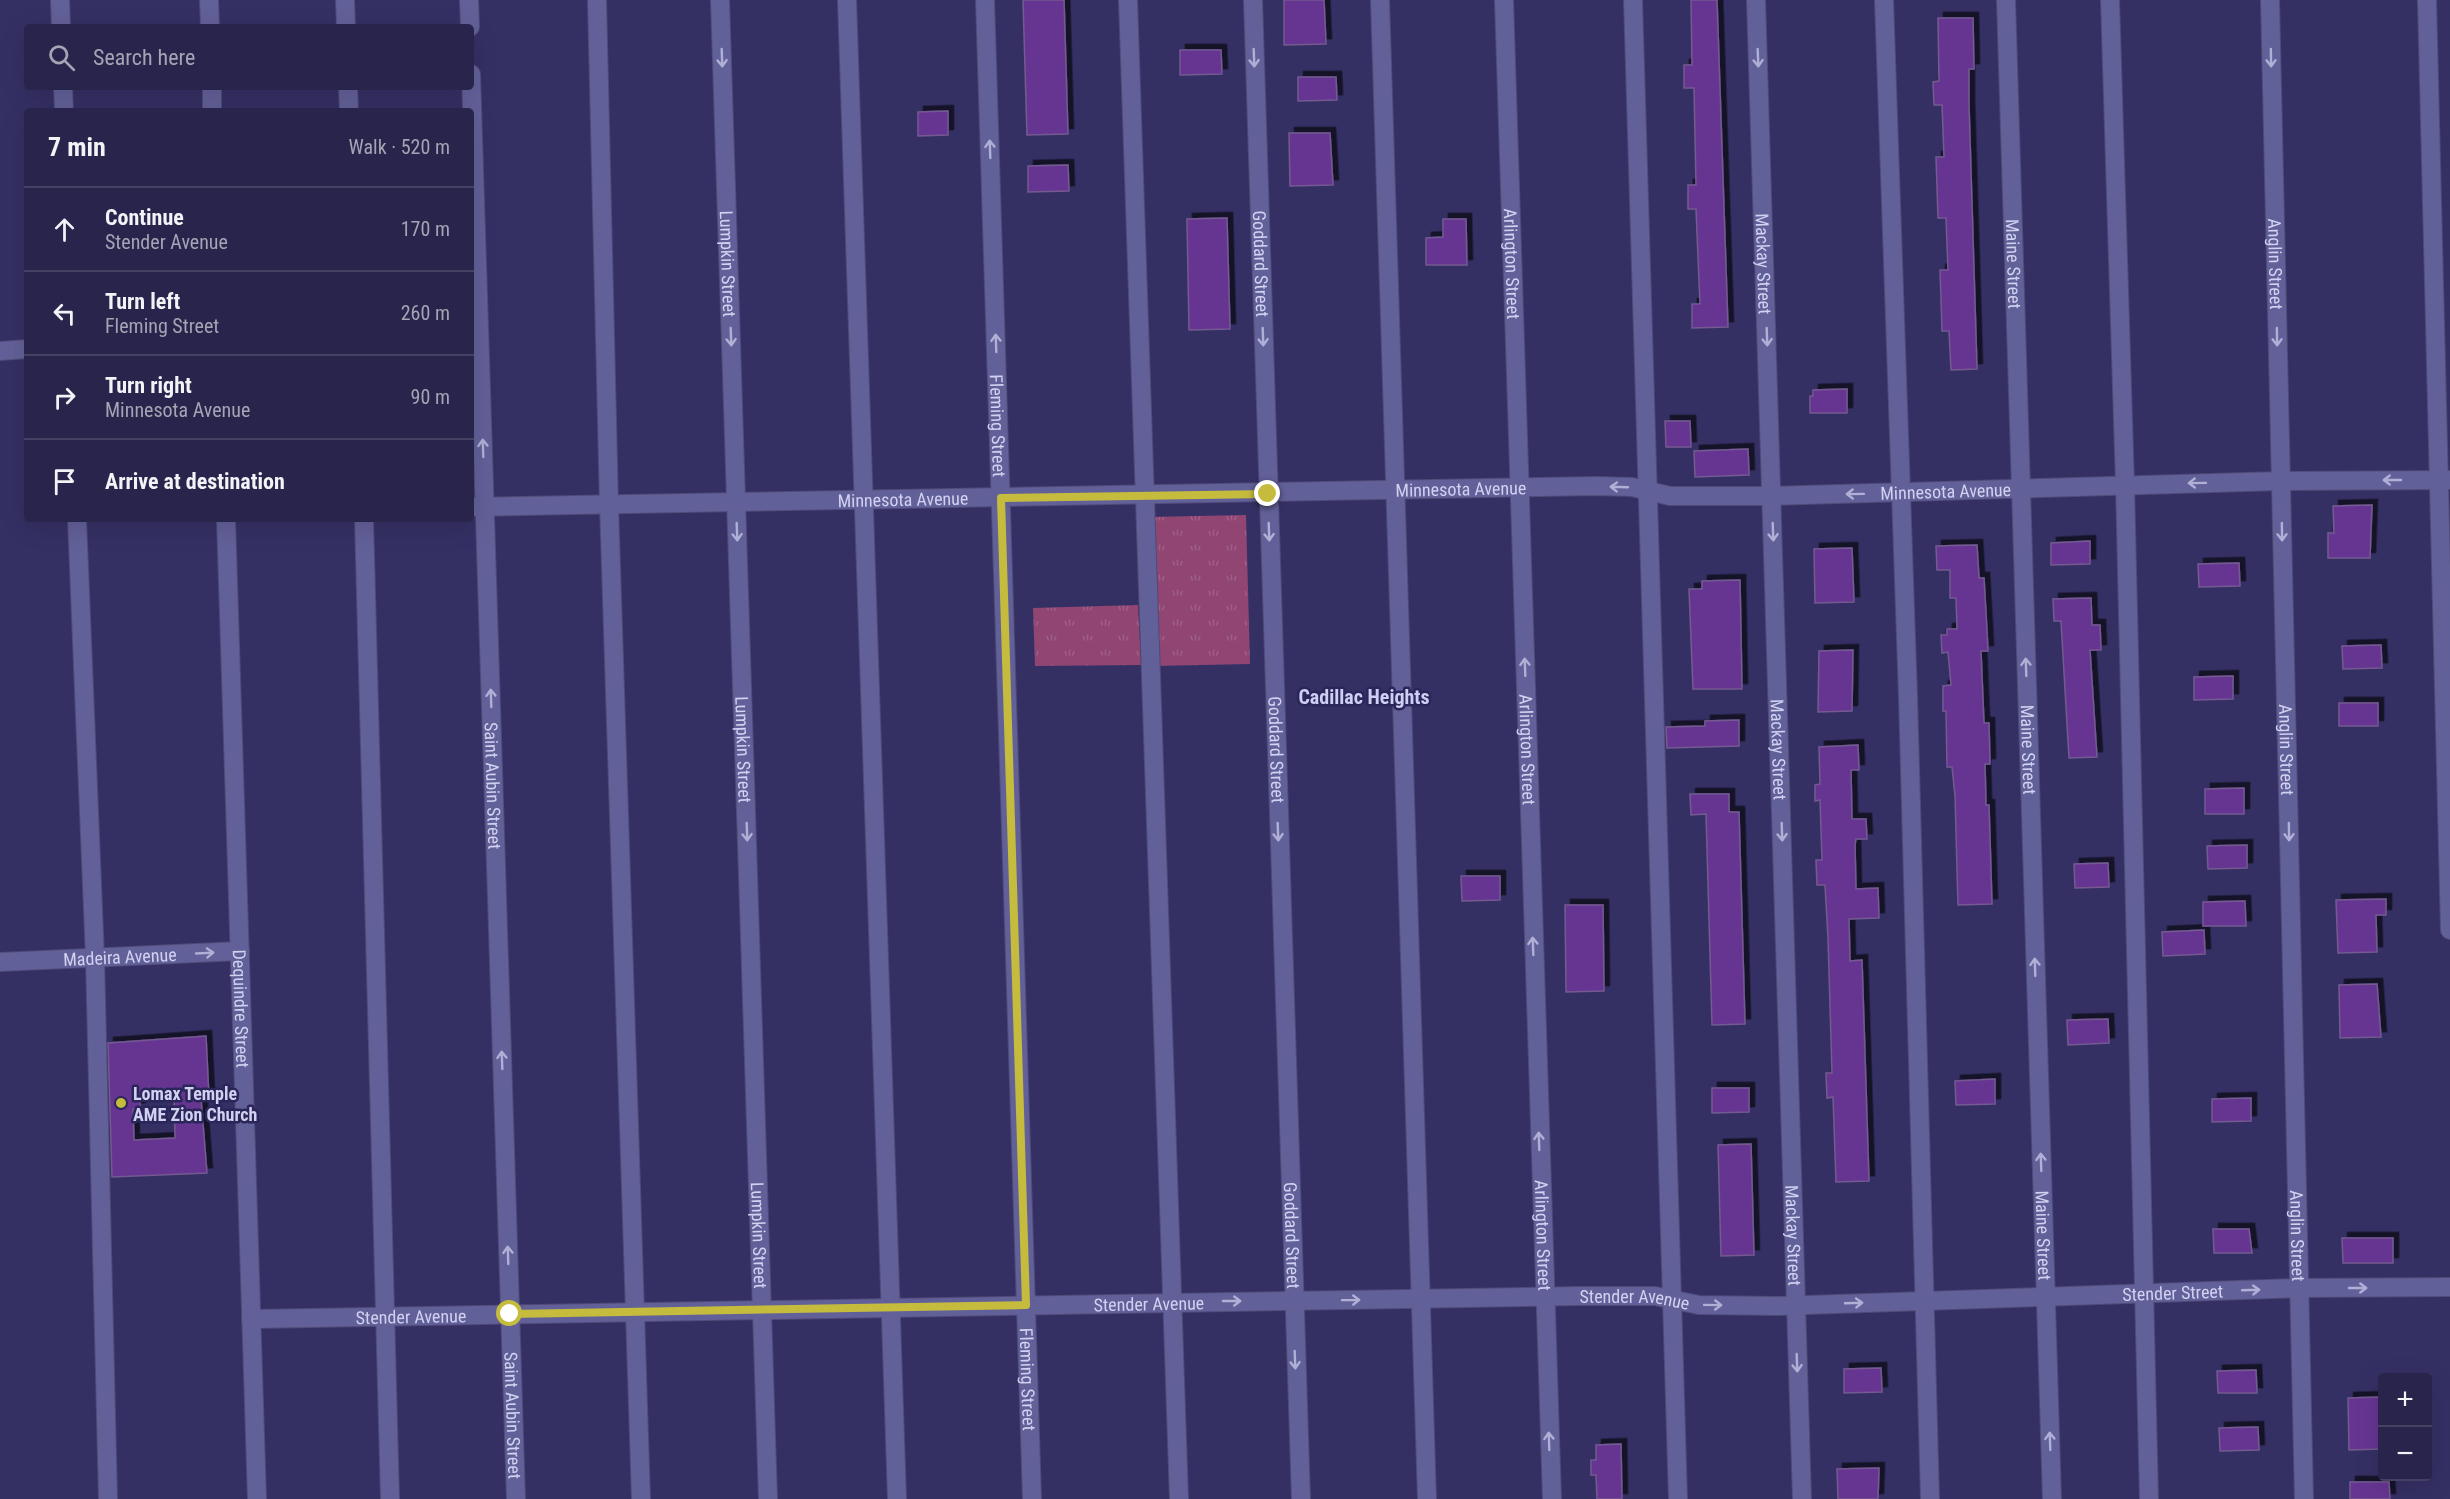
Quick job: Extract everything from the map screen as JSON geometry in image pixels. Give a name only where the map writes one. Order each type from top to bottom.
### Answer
[{"type":"street","points":[[60,0],[61,24]]},
{"type":"street","points":[[209,0],[210,24]]},
{"type":"street","points":[[345,0],[346,24]]},
{"type":"street","points":[[469,0],[470,24]]},
{"type":"street","points":[[597,0],[609,504],[641,1499]]},
{"type":"street","name":"Lumpkin Street","points":[[720,0],[768,1499]]},
{"type":"street","points":[[848,0],[862,500],[897,1499]]},
{"type":"street","name":"Fleming Street","points":[[985,0],[1032,1499]]},
{"type":"street","points":[[1128,0],[1179,1499]]},
{"type":"street","name":"Goddard Street","points":[[1253,0],[1301,1499]]},
{"type":"street","points":[[1380,0],[1427,1499]]},
{"type":"street","name":"Arlington Street","points":[[1504,0],[1552,1499]]},
{"type":"street","points":[[1633,0],[1678,1499]]},
{"type":"street","name":"Mackay Street","points":[[1756,0],[1802,1499]]},
{"type":"street","points":[[1884,0],[1901,494],[1930,1499]]},
{"type":"street","name":"Maine Street","points":[[2006,0],[2052,1499]]},
{"type":"street","points":[[2110,0],[2125,485],[2143,1294],[2150,1499]]},
{"type":"street","name":"Anglin Street","points":[[2270,0],[2304,1499]]},
{"type":"street","points":[[2427,0],[2444,480],[2450,930]]},
{"type":"street","points":[[63,90],[64,108]]},
{"type":"street","points":[[212,90],[212,108]]},
{"type":"street","points":[[348,90],[349,108]]},
{"type":"street","name":"Saint Aubin Street","points":[[471,90],[472,108]]},
{"type":"street","name":"Saint Aubin Street","points":[[474,260],[478,507],[516,1499]]},
{"type":"street","points":[[0,351],[24,349]]},
{"type":"street","name":"Minnesota Avenue","points":[[478,507],[1268,494],[1596,486],[1632,487],[1670,496],[1772,496],[1901,494],[2281,481],[2444,480]]},
{"type":"street","points":[[77,522],[95,958],[108,1499]]},
{"type":"street","name":"Dequindre Street","points":[[226,522],[257,1499]]},
{"type":"street","points":[[364,522],[383,1316],[390,1499]]},
{"type":"street","name":"Madeira Avenue","points":[[0,962],[240,951]]},
{"type":"street","points":[[2299,1288],[2450,1287]]},
{"type":"street","name":"Stender Street","points":[[2045,1297],[2299,1288]]},
{"type":"street","name":"Stender Avenue","points":[[251,1319],[1544,1297],[1671,1298],[1699,1305],[1795,1305],[2045,1297]]},
{"type":"green space","points":[[1246,515],[1250,664],[1154,666],[1149,517]]},
{"type":"green space","points":[[1138,605],[1141,665],[1035,666],[1033,608]]},
{"type":"building","points":[[1023,0],[1064,0],[1068,134],[1027,135]]},
{"type":"building","points":[[1284,0],[1324,0],[1326,44],[1284,45]]},
{"type":"building","points":[[1691,0],[1717,0],[1728,327],[1692,328],[1692,304],[1700,304],[1696,209],[1688,209],[1688,185],[1696,185],[1694,88],[1684,88],[1684,65],[1692,65]]},
{"type":"building","points":[[1938,18],[1973,18],[1974,69],[1969,69],[1969,105],[1977,369],[1951,370],[1949,331],[1942,331],[1940,270],[1948,270],[1946,218],[1938,218],[1936,157],[1944,157],[1942,105],[1934,105],[1933,82],[1939,81]]},
{"type":"building","points":[[1180,50],[1221,50],[1222,74],[1180,75]]},
{"type":"building","points":[[1298,77],[1336,77],[1337,100],[1298,101]]},
{"type":"building","points":[[948,111],[948,135],[918,136],[918,112]]},
{"type":"building","points":[[1289,133],[1330,133],[1333,185],[1290,186]]},
{"type":"building","points":[[1068,165],[1069,191],[1028,192],[1028,166]]},
{"type":"building","points":[[1227,218],[1230,329],[1189,330],[1187,219]]},
{"type":"building","points":[[1443,219],[1466,219],[1467,265],[1426,265],[1426,238],[1443,237]]},
{"type":"building","points":[[1847,389],[1847,413],[1810,413],[1810,396],[1813,396],[1813,390]]},
{"type":"building","points":[[1665,421],[1690,421],[1691,447],[1666,447]]},
{"type":"building","points":[[1748,449],[1749,475],[1695,477],[1694,451]]},
{"type":"building","points":[[2372,505],[2370,558],[2328,558],[2328,533],[2334,533],[2333,506]]},
{"type":"building","points":[[2090,541],[2090,564],[2051,565],[2051,543]]},
{"type":"building","points":[[1977,545],[1979,578],[1984,578],[1988,651],[1981,651],[1984,723],[1989,723],[1990,764],[1985,764],[1986,805],[1989,805],[1992,904],[1958,905],[1955,796],[1952,767],[1947,767],[1946,711],[1943,711],[1943,686],[1951,685],[1948,652],[1942,653],[1941,635],[1947,635],[1947,629],[1957,629],[1956,598],[1950,598],[1950,570],[1937,570],[1936,546]]},
{"type":"building","points":[[1852,548],[1854,602],[1815,603],[1814,549]]},
{"type":"building","points":[[2239,563],[2240,586],[2199,587],[2198,564]]},
{"type":"building","points":[[1740,580],[1742,689],[1693,689],[1689,589],[1702,589],[1702,581]]},
{"type":"building","points":[[2091,598],[2092,625],[2100,625],[2101,650],[2090,650],[2097,757],[2069,758],[2061,621],[2054,621],[2053,599]]},
{"type":"building","points":[[2381,645],[2382,668],[2343,669],[2342,646]]},
{"type":"building","points":[[1853,650],[1852,711],[1818,712],[1819,651]]},
{"type":"building","points":[[2233,676],[2233,699],[2194,700],[2194,677]]},
{"type":"building","points":[[2339,703],[2378,703],[2378,726],[2339,726]]},
{"type":"building","points":[[1739,720],[1739,746],[1667,748],[1666,727],[1705,726],[1705,721]]},
{"type":"building","points":[[1858,745],[1859,770],[1851,770],[1852,819],[1866,819],[1867,839],[1856,839],[1856,889],[1878,888],[1879,918],[1849,919],[1850,961],[1862,960],[1869,1181],[1836,1182],[1833,1097],[1827,1098],[1826,1073],[1832,1073],[1828,938],[1825,885],[1817,885],[1816,860],[1822,860],[1820,800],[1815,801],[1815,785],[1820,784],[1819,747]]},
{"type":"building","points":[[2244,788],[2244,814],[2205,814],[2205,789]]},
{"type":"building","points":[[1690,794],[1729,794],[1729,812],[1739,812],[1745,1024],[1712,1025],[1706,814],[1691,815]]},
{"type":"building","points":[[2247,845],[2247,868],[2208,869],[2207,846]]},
{"type":"building","points":[[2108,863],[2109,887],[2075,888],[2074,864]]},
{"type":"building","points":[[1461,876],[1500,876],[1500,900],[1462,901]]},
{"type":"building","points":[[2386,899],[2386,915],[2376,915],[2377,952],[2338,953],[2336,900]]},
{"type":"building","points":[[2245,901],[2246,926],[2203,926],[2203,902]]},
{"type":"building","points":[[1565,905],[1603,905],[1604,991],[1566,992]]},
{"type":"building","points":[[2204,930],[2205,954],[2163,956],[2162,932]]},
{"type":"building","points":[[2377,984],[2381,1037],[2340,1038],[2339,985]]},
{"type":"building","points":[[2108,1019],[2109,1043],[2068,1045],[2067,1020]]},
{"type":"building","name":"Lomax Temple AME Zion Church","points":[[206,1036],[209,1098],[201,1099],[207,1173],[112,1177],[108,1043]],"holes":[[[174,1095],[175,1138],[134,1140],[133,1109],[140,1108],[140,1096]]]},
{"type":"building","points":[[1995,1079],[1995,1104],[1956,1105],[1955,1081]]},
{"type":"building","points":[[1712,1088],[1749,1088],[1749,1112],[1712,1113]]},
{"type":"building","points":[[2251,1098],[2251,1121],[2212,1122],[2212,1099]]},
{"type":"building","points":[[1751,1144],[1754,1255],[1721,1256],[1718,1145]]},
{"type":"building","points":[[2213,1229],[2249,1229],[2252,1253],[2214,1253]]},
{"type":"building","points":[[2342,1238],[2393,1238],[2393,1263],[2343,1263]]},
{"type":"building","points":[[1881,1368],[1882,1392],[1844,1393],[1844,1369]]},
{"type":"building","points":[[2256,1370],[2257,1393],[2218,1393],[2217,1371]]},
{"type":"building","points":[[2378,1397],[2378,1449],[2349,1450],[2348,1398]]},
{"type":"building","points":[[2258,1427],[2259,1450],[2220,1451],[2219,1428]]},
{"type":"building","points":[[1621,1444],[1622,1499],[1597,1499],[1596,1475],[1591,1475],[1591,1460],[1596,1460],[1596,1445]]},
{"type":"building","points":[[1879,1468],[1878,1499],[1838,1499],[1837,1469]]},
{"type":"building","points":[[2350,1482],[2389,1482],[2390,1499],[2350,1499]]},
{"type":"place","name":"Lomax Temple AME Zion Church","points":[[121,1103]]},
{"type":"district","name":"Cadillac Heights","points":[[1364,697]]},
{"type":"route","points":[[510,1314],[1026,1305],[1001,498],[1268,494]]}]
